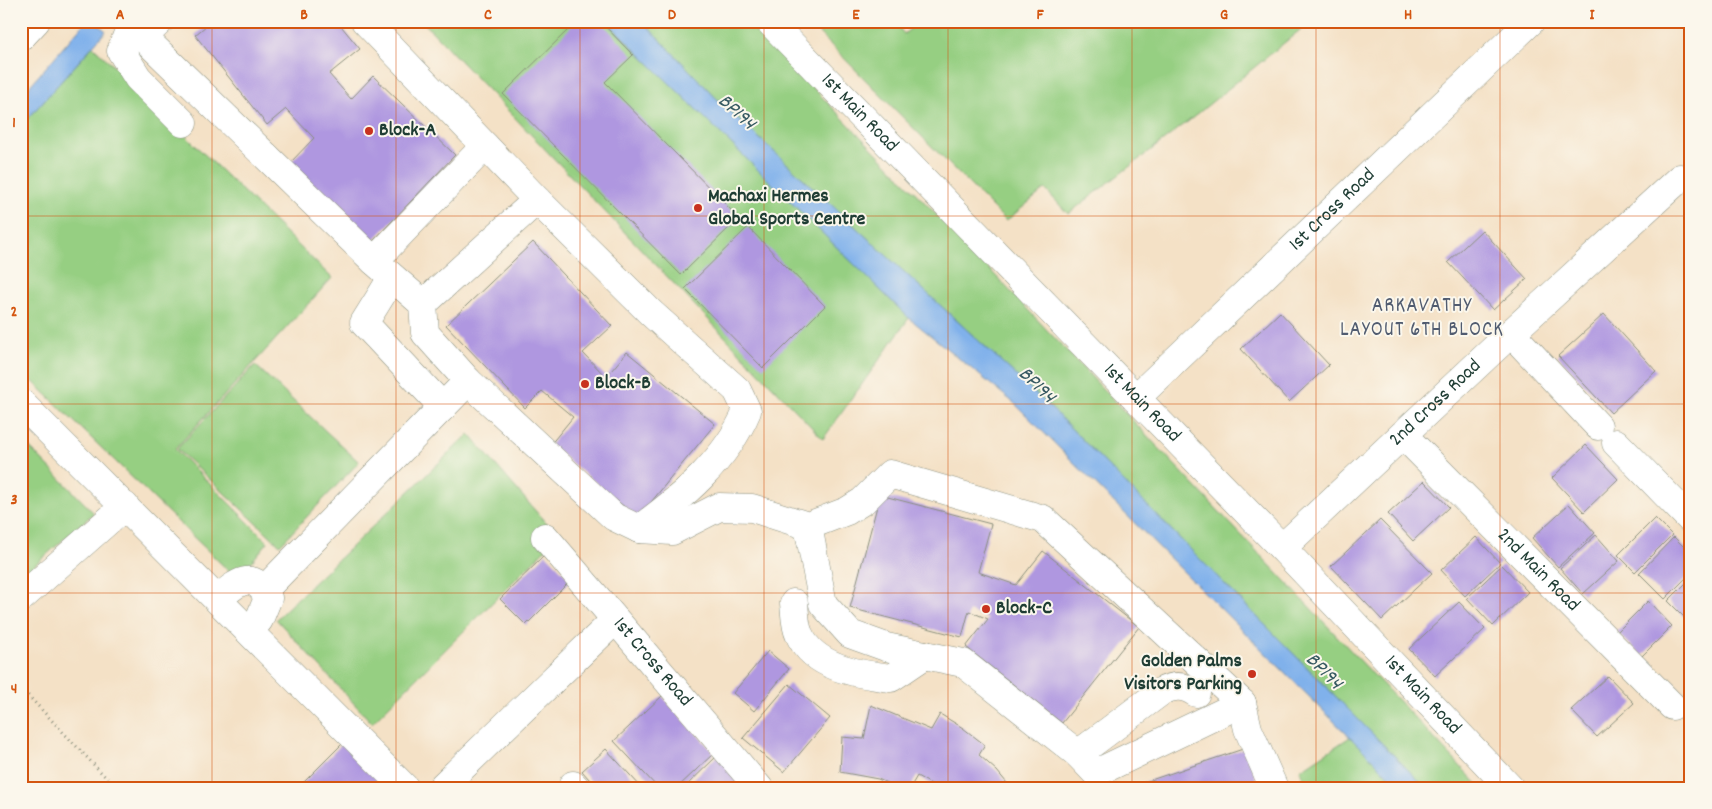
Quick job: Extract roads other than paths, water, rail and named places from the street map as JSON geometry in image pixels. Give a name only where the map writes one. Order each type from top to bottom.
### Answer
[{"type":"street","points":[[21,37],[36,21]]},
{"type":"street","points":[[365,21],[537,200],[651,313],[737,390],[747,411],[738,432],[712,466],[671,505],[639,529]]},
{"type":"street","name":"1st Main Road","points":[[769,21],[1282,548],[1510,788]]},
{"type":"street","name":"1st Cross Road","points":[[1136,398],[1531,21]]},
{"type":"street","points":[[182,123],[138,78],[121,51],[140,26],[374,262],[423,304],[425,333],[468,381],[614,517],[639,529],[672,531],[719,507],[752,508],[808,526],[847,511],[863,501],[890,474],[1043,519],[1242,703],[1248,728],[1274,788]]},
{"type":"street","points":[[374,262],[485,146]]},
{"type":"street","name":"2nd Cross Road","points":[[1282,548],[1511,333],[1680,178]]},
{"type":"street","points":[[423,304],[537,200]]},
{"type":"street","points":[[387,286],[364,323],[443,406]]},
{"type":"street","points":[[1511,333],[1607,435],[1691,520]]},
{"type":"street","points":[[264,590],[468,381]]},
{"type":"street","points":[[21,403],[126,506],[404,788]]},
{"type":"street","name":"2nd Main Road","points":[[1403,435],[1672,706]]},
{"type":"street","points":[[21,598],[126,506]]},
{"type":"street","points":[[808,526],[824,604],[850,634],[886,647],[963,664],[1092,771]]},
{"type":"street","name":"1st Cross Road","points":[[545,537],[759,788]]},
{"type":"street","points":[[218,600],[236,584],[248,580],[258,584],[268,598],[259,620],[250,631]]},
{"type":"street","points":[[794,603],[798,634],[813,653],[838,668],[891,678],[925,655]]},
{"type":"street","points":[[444,786],[616,620]]},
{"type":"street","points":[[1092,771],[1162,691],[1170,686],[1180,686],[1196,693]]},
{"type":"street","points":[[1092,771],[1242,703]]},
{"type":"water","points":[[86,21],[94,21],[106,31],[21,126],[21,96]]},
{"type":"water","points":[[606,21],[642,21],[718,100],[1045,402],[1426,788],[1401,788],[1014,403],[909,318]]},
{"type":"place","name":"Block-A","points":[[369,131]]},
{"type":"place","name":"Machaxi Hermes Global Sports Centre","points":[[698,208]]},
{"type":"place","name":"Block-B","points":[[585,384]]},
{"type":"place","name":"Block-C","points":[[986,609]]},
{"type":"place","name":"Golden Palms Visitors Parking","points":[[1252,674]]},
{"type":"district","name":"ARKAVATHY LAYOUT 6TH BLOCK","points":[[1422,319]]},
{"type":"water label","name":"BP194","points":[[736,113]]},
{"type":"water label","name":"BP194","points":[[1036,386]]},
{"type":"water label","name":"BP194","points":[[1323,672]]}]
